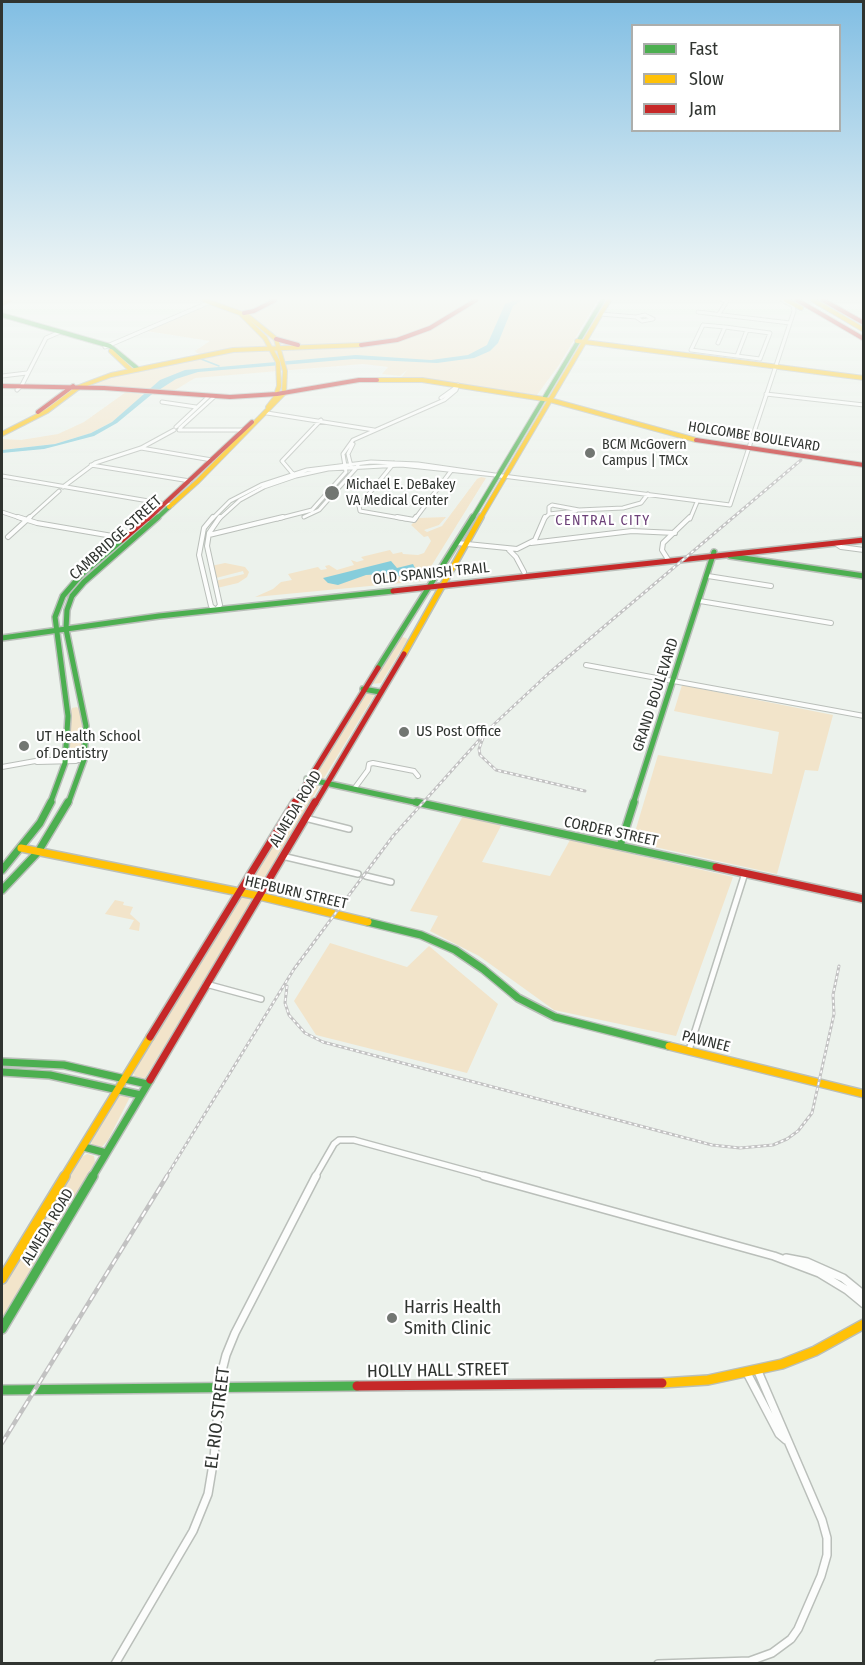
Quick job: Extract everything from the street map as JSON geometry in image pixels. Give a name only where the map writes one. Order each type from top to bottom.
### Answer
[{"type":"main road","points":[[2,433],[72,389],[95,378]]},
{"type":"main road","points":[[92,385],[110,378]]},
{"type":"main road","points":[[280,394],[282,378]]},
{"type":"main road","name":"ALMEDA ROAD","points":[[2,1329],[304,818],[416,634],[442,583],[560,378]]},
{"type":"main road","name":"HOLCOMBE BOULEVARD","points":[[72,389],[92,385],[210,398],[280,394],[346,382],[394,380],[546,401],[669,437],[864,466]]},
{"type":"main road","name":"HOLCOMBE BOULEVARD","points":[[2,388],[135,391]]},
{"type":"main road","name":"CAMBRIDGE STREET","points":[[2,870],[40,823],[54,796],[65,761],[69,728],[55,628],[57,611],[69,587],[124,538],[169,504],[212,460],[267,413],[280,394]]},
{"type":"main road","name":"CAMBRIDGE STREET","points":[[2,890],[38,852],[60,819],[71,797],[84,760],[86,726],[66,627],[68,610],[77,588],[132,540],[280,394]]},
{"type":"main road","name":"ALMEDA ROAD","points":[[2,1279],[364,687],[457,543],[496,475],[546,401]]},
{"type":"main road","name":"OLD SPANISH TRAIL","points":[[2,636],[216,607],[864,538]]},
{"type":"main road","name":"OLD SPANISH TRAIL","points":[[825,542],[835,543],[864,538]]},
{"type":"main road","points":[[749,550],[764,561]]},
{"type":"main road","name":"OLD SPANISH TRAIL","points":[[714,554],[723,555],[749,550]]},
{"type":"main road","name":"GRAND BOULEVARD","points":[[620,846],[714,554]]},
{"type":"main road","points":[[723,555],[864,576]]},
{"type":"main road","points":[[69,587],[77,588]]},
{"type":"main road","points":[[400,631],[416,634]]},
{"type":"main road","points":[[364,687],[381,690]]},
{"type":"main road","points":[[66,705],[81,703]]},
{"type":"main road","name":"CORDER STREET","points":[[307,779],[357,786],[864,899]]},
{"type":"main road","points":[[54,796],[71,797]]},
{"type":"main road","name":"HEPBURN STREET","points":[[21,848],[259,896],[408,932],[443,944],[474,962],[505,989],[543,1013]]},
{"type":"main road","name":"PAWNEE","points":[[543,1013],[580,1025],[864,1094]]},
{"type":"main road","points":[[2,1062],[74,1067],[147,1084]]},
{"type":"main road","points":[[30,1072],[33,1063]]},
{"type":"main road","points":[[2,1072],[30,1072],[61,1077],[141,1095]]},
{"type":"main road","points":[[84,1147],[106,1153]]},
{"type":"main road","name":"HOLLY HALL STREET","points":[[2,1390],[675,1383],[708,1380],[747,1372],[815,1351],[864,1324]]},
{"type":"street","points":[[18,388],[24,378]]},
{"type":"street","points":[[351,465],[394,464],[452,470],[730,505],[771,378]]},
{"type":"street","points":[[201,535],[220,535],[310,515],[319,510],[346,472],[344,451],[356,439],[450,396],[456,387]]},
{"type":"street","points":[[766,394],[864,405]]},
{"type":"street","points":[[178,429],[198,406],[210,398]]},
{"type":"street","points":[[8,537],[91,465],[141,448],[178,429],[210,398]]},
{"type":"street","points":[[162,402],[198,406]]},
{"type":"street","points":[[267,413],[374,430]]},
{"type":"street","points":[[294,474],[281,464],[282,461],[321,420]]},
{"type":"street","points":[[178,429],[247,429]]},
{"type":"street","points":[[353,472],[348,454],[356,439]]},
{"type":"street","points":[[141,448],[212,460]]},
{"type":"street","points":[[394,464],[358,509],[414,520],[452,470]]},
{"type":"street","points":[[216,607],[199,555],[201,535],[209,521],[230,501],[261,484],[294,474],[345,465],[394,464]]},
{"type":"street","points":[[91,465],[190,481]]},
{"type":"street","points":[[209,535],[306,513],[314,509],[360,465]]},
{"type":"street","points":[[216,607],[207,550],[211,530],[222,514],[240,500],[294,474]]},
{"type":"street","points":[[2,476],[61,489],[169,504]]},
{"type":"street","points":[[457,543],[507,550],[518,549],[538,536],[545,517],[549,514],[630,507],[641,503],[648,494]]},
{"type":"street","points":[[668,559],[662,550],[663,543],[689,520],[697,502]]},
{"type":"street","points":[[549,514],[549,507],[552,505],[579,510]]},
{"type":"street","points":[[3,512],[37,523],[132,540]]},
{"type":"street","points":[[211,530],[225,531]]},
{"type":"street","points":[[530,543],[632,531],[675,533]]},
{"type":"street","points":[[538,536],[549,541]]},
{"type":"street","points":[[835,543],[841,547],[864,550]]},
{"type":"street","points":[[516,557],[518,549]]},
{"type":"street","points":[[507,550],[516,557],[525,574]]},
{"type":"street","points":[[708,576],[771,586]]},
{"type":"street","points":[[700,601],[831,623]]},
{"type":"street","points":[[586,665],[864,717]]},
{"type":"street","points":[[2,768],[37,762],[84,760]]},
{"type":"street","points":[[357,786],[369,764],[376,762],[414,771],[418,776]]},
{"type":"street","points":[[304,818],[349,829]]},
{"type":"street","points":[[282,856],[358,874]]},
{"type":"street","points":[[689,1050],[745,873]]},
{"type":"street","points":[[366,876],[391,882]]},
{"type":"street","points":[[206,984],[261,999]]},
{"type":"street","name":"EL RIO STREET","points":[[114,1664],[193,1531],[210,1484],[221,1375],[226,1355],[235,1333],[309,1190],[334,1144],[339,1140],[354,1140],[774,1256]]},
{"type":"street","points":[[774,1256],[807,1262],[843,1278],[864,1295]]},
{"type":"street","points":[[774,1256],[819,1273],[864,1304]]},
{"type":"street","points":[[658,1664],[750,1661],[772,1653],[790,1639],[798,1629],[821,1575],[827,1555],[827,1538],[822,1520],[757,1369]]},
{"type":"street","points":[[747,1372],[778,1434],[786,1440]]},
{"type":"shaded area","points":[[109,378],[199,378],[172,392],[91,384]]},
{"type":"shaded area","points":[[401,378],[550,378],[537,395]]},
{"type":"shaded area","points":[[126,392],[145,395],[112,422],[91,433],[55,444],[2,450],[2,439],[21,440],[58,434],[84,422]]},
{"type":"shaded area","points":[[486,478],[422,581],[255,597],[273,589],[281,582],[292,580],[288,574],[318,567],[321,570],[327,569],[325,566],[329,565],[337,570],[354,565],[351,560],[357,562],[364,560],[361,557],[390,550],[393,554],[402,552],[418,555],[424,553],[431,541],[428,536],[424,537],[411,525],[418,518],[446,517],[439,525],[424,530],[427,532],[442,526],[477,479]]},
{"type":"shaded area","points":[[225,563],[245,567],[249,572],[247,577],[238,583],[217,588],[215,581],[244,574],[243,571],[216,578],[211,566]]},
{"type":"shaded area","points":[[400,636],[408,639],[381,683],[371,684]]},
{"type":"shaded area","points":[[682,685],[833,715],[818,771],[805,770],[777,874],[632,842],[658,755],[772,774],[779,732],[674,711]]},
{"type":"shaded area","points":[[364,692],[375,694],[324,778],[314,778],[313,776]]},
{"type":"shaded area","points":[[77,707],[81,711],[81,755],[70,757],[70,714],[72,708]]},
{"type":"shaded area","points":[[311,783],[319,787],[257,890],[246,887],[307,784]]},
{"type":"shaded area","points":[[463,816],[502,824],[482,862],[550,876],[570,840],[733,877],[676,1036],[554,1010],[479,956],[430,931],[438,916],[410,911]]},
{"type":"shaded area","points":[[244,896],[252,900],[145,1078],[132,1077],[135,1075],[132,1072],[239,897]]},
{"type":"shaded area","points":[[115,900],[133,907],[130,914],[140,923],[139,931],[129,929],[134,920],[105,914]]},
{"type":"shaded area","points":[[330,943],[407,967],[429,946],[498,1004],[467,1073],[316,1035],[294,1001]]},
{"type":"shaded area","points":[[118,1095],[130,1097],[108,1140],[101,1148],[93,1146],[90,1140]]},
{"type":"shaded area","points":[[87,1154],[94,1156],[95,1162],[2,1318],[2,1286],[80,1158]]},
{"type":"water","points":[[180,378],[151,395],[117,423],[94,436],[44,449],[2,453],[2,450],[55,444],[91,433],[112,422],[160,380]]},
{"type":"water","points":[[391,561],[397,568],[413,564],[417,572],[405,577],[383,574],[366,575],[338,585],[328,583],[323,578]]},
{"type":"railway","points":[[166,1177],[294,969],[393,836],[489,729],[548,674],[801,460]]},
{"type":"railway","points":[[483,738],[479,749],[480,755],[496,770],[585,791]]},
{"type":"railway","points":[[287,986],[285,1003],[289,1015],[305,1033],[323,1042],[712,1145],[740,1148],[773,1145],[787,1139],[798,1131],[812,1113],[834,1014],[833,995],[839,966]]},
{"type":"railway","points":[[2,1443],[167,1176]]},
{"type":"traffic: fast","points":[[378,668],[457,543],[556,378]]},
{"type":"traffic: fast","points":[[2,890],[38,852],[60,819],[71,797],[84,760],[86,726],[66,629],[67,610],[72,596],[84,582],[169,507]]},
{"type":"traffic: fast","points":[[2,870],[40,823],[54,797],[65,763],[68,716],[55,617],[63,596],[82,574],[122,540]]},
{"type":"traffic: fast","points":[[620,846],[714,552]]},
{"type":"traffic: fast","points":[[730,556],[864,576]]},
{"type":"traffic: fast","points":[[2,638],[159,616],[393,591]]},
{"type":"traffic: fast","points":[[363,689],[380,692]]},
{"type":"traffic: fast","points":[[307,779],[716,867]]},
{"type":"traffic: fast","points":[[368,922],[421,935],[455,950],[483,969],[518,998],[555,1017],[669,1046]]},
{"type":"traffic: fast","points":[[2,1062],[64,1065],[147,1084]]},
{"type":"traffic: fast","points":[[2,1072],[50,1075],[141,1095]]},
{"type":"traffic: fast","points":[[2,1329],[150,1080]]},
{"type":"traffic: fast","points":[[84,1147],[106,1153]]},
{"type":"traffic: fast","points":[[2,1390],[357,1386]]},
{"type":"traffic: slow","points":[[2,434],[47,411],[79,387],[104,378]]},
{"type":"traffic: slow","points":[[268,407],[275,398],[279,386],[279,378]]},
{"type":"traffic: slow","points":[[169,507],[198,481],[284,393],[285,378]]},
{"type":"traffic: slow","points":[[404,654],[438,590],[563,378]]},
{"type":"traffic: slow","points":[[377,380],[422,380],[550,400],[696,440]]},
{"type":"traffic: slow","points":[[21,848],[259,896],[368,922]]},
{"type":"traffic: slow","points":[[2,1279],[150,1037]]},
{"type":"traffic: slow","points":[[669,1046],[864,1094]]},
{"type":"traffic: slow","points":[[662,1383],[708,1380],[782,1364],[815,1351],[864,1324]]},
{"type":"traffic: jam","points":[[2,386],[104,388],[230,397],[277,394],[359,380],[377,380]]},
{"type":"traffic: jam","points":[[38,412],[73,386]]},
{"type":"traffic: jam","points":[[122,540],[165,504],[252,422]]},
{"type":"traffic: jam","points":[[696,440],[864,465]]},
{"type":"traffic: jam","points":[[393,591],[864,540]]},
{"type":"traffic: jam","points":[[150,1080],[404,654]]},
{"type":"traffic: jam","points":[[150,1037],[378,668]]},
{"type":"traffic: jam","points":[[716,867],[864,899]]},
{"type":"traffic: jam","points":[[357,1386],[662,1383]]},
{"type":"place","name":"BCM McGovern Campus | TMCx","points":[[590,453]]},
{"type":"place","name":"Michael E. DeBakey VA Medical Center","points":[[332,493]]},
{"type":"place","name":"US Post Office","points":[[404,732]]},
{"type":"place","name":"UT Health School of Dentistry","points":[[24,746]]},
{"type":"place","name":"Harris Health Smith Clinic","points":[[392,1318]]},
{"type":"district","name":"CENTRAL CITY","points":[[603,521]]}]
